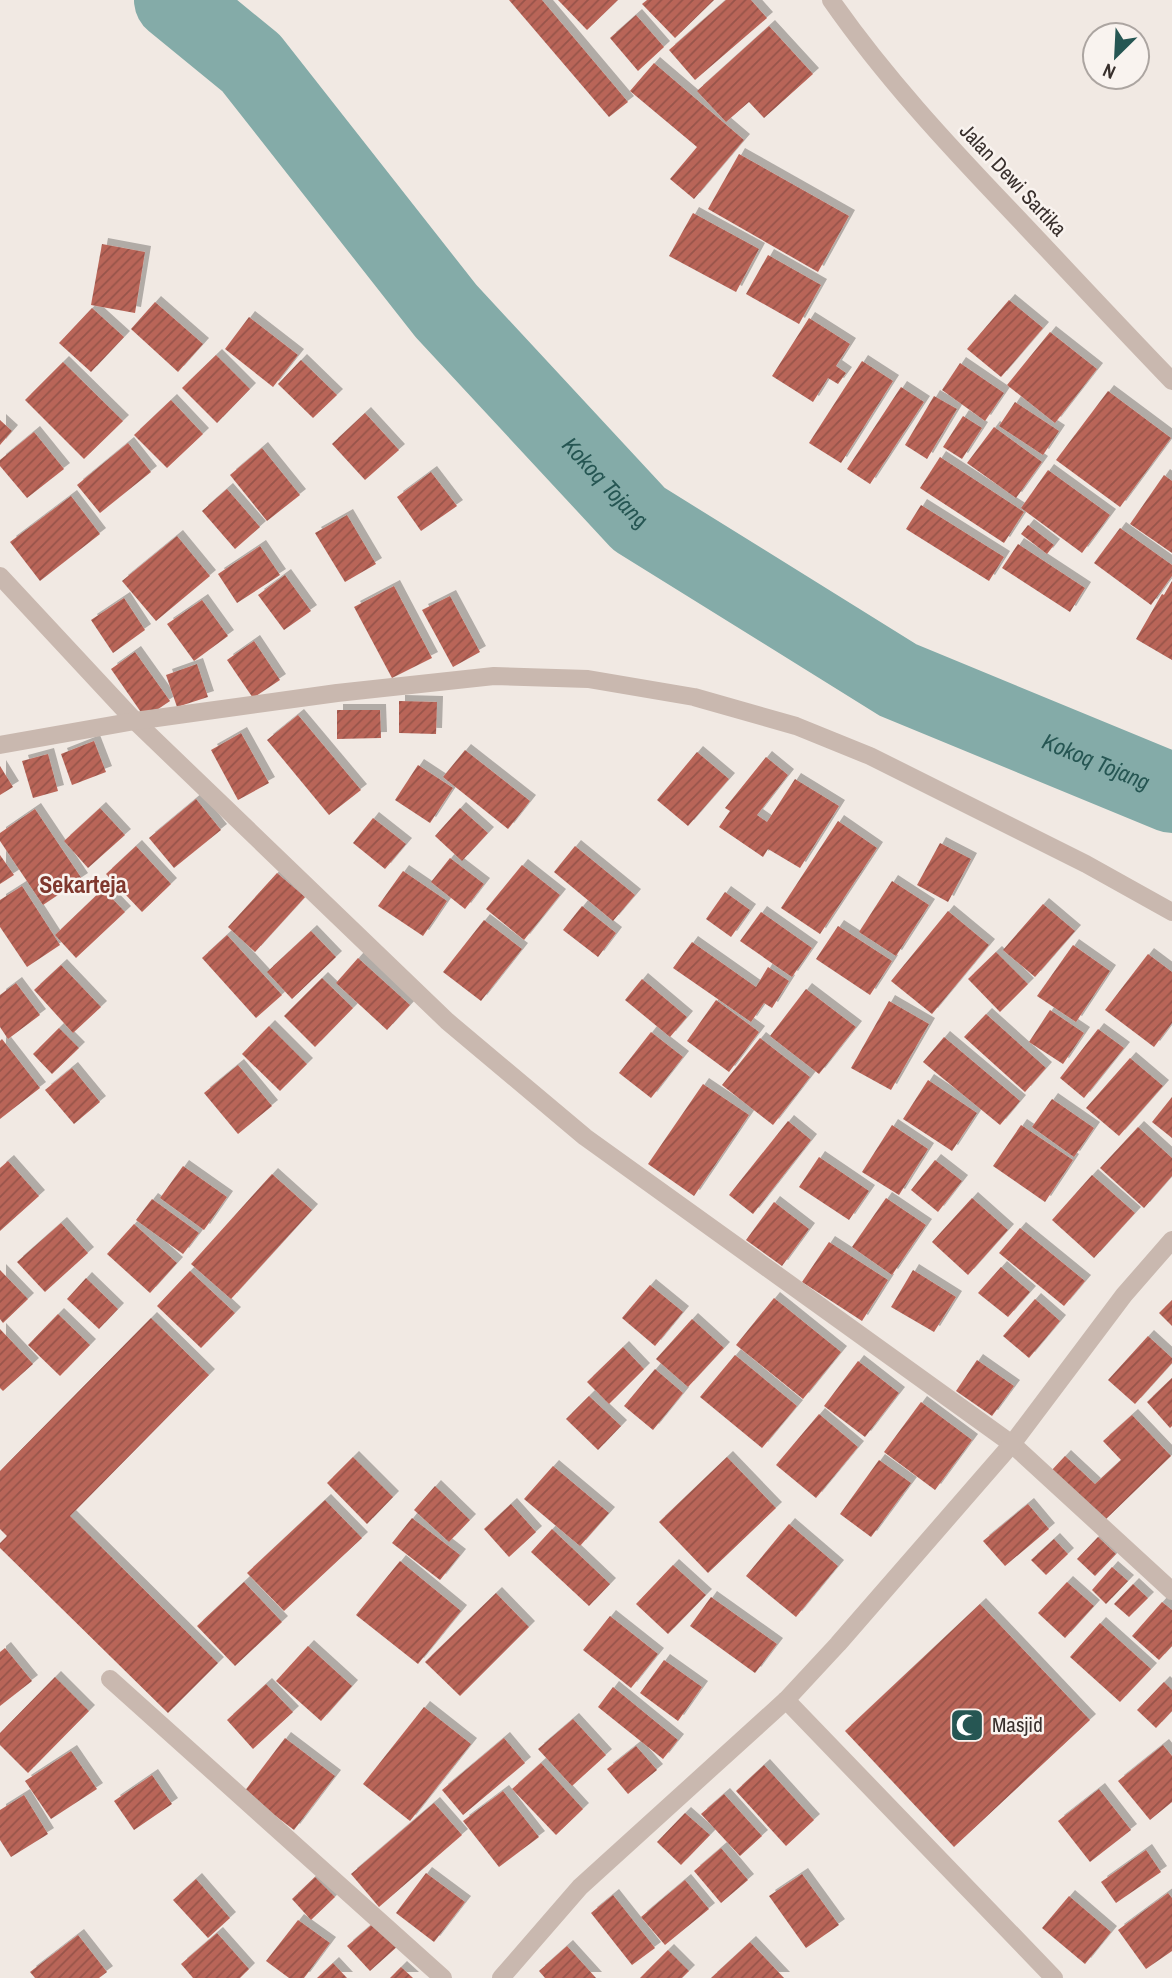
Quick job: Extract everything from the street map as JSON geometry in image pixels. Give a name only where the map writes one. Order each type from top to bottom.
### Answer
[{"type":"street","name":"Jalan Dewi Sartika","points":[[831,0],[879,64],[949,145],[1172,381]]},
{"type":"street","points":[[0,576],[135,721],[447,1021],[596,1145],[1012,1444],[1172,1591]]},
{"type":"street","points":[[0,745],[135,721],[337,693],[494,676],[588,679],[694,697],[796,726],[870,756],[1086,864],[1172,912]]},
{"type":"street","points":[[501,1978],[580,1887],[786,1700],[897,1579],[1012,1444],[1124,1295],[1172,1240]]},
{"type":"street","points":[[110,1679],[443,1978]]},
{"type":"street","points":[[786,1700],[1054,1978]]},
{"type":"building","points":[[509,0],[542,0],[628,102],[609,117]]},
{"type":"building","points":[[558,0],[618,0],[587,30]]},
{"type":"building","points":[[647,0],[714,0],[675,38],[642,4]]},
{"type":"building","points":[[726,0],[751,0],[767,18],[695,80],[669,50]]},
{"type":"building","points":[[636,15],[664,47],[638,71],[610,38]]},
{"type":"building","points":[[769,26],[813,74],[764,118],[749,102],[726,122],[697,91]]},
{"type":"building","points":[[654,63],[744,140],[694,199],[670,179],[697,147],[630,91]]},
{"type":"building","points":[[739,154],[849,216],[818,272],[708,209]]},
{"type":"building","points":[[693,213],[759,249],[736,292],[669,256]]},
{"type":"building","points":[[102,244],[145,252],[135,313],[91,305]]},
{"type":"building","points":[[768,255],[821,285],[799,324],[746,294]]},
{"type":"building","points":[[1009,300],[1043,328],[1001,377],[967,349]]},
{"type":"building","points":[[155,302],[203,344],[178,372],[131,329]]},
{"type":"building","points":[[92,308],[124,337],[91,372],[59,343]]},
{"type":"building","points":[[249,317],[298,355],[273,387],[225,349]]},
{"type":"building","points":[[809,318],[850,344],[836,366],[846,373],[838,384],[828,378],[813,402],[772,376]]},
{"type":"building","points":[[1050,332],[1097,369],[1055,423],[1007,385]]},
{"type":"building","points":[[216,355],[250,389],[217,423],[182,388]]},
{"type":"building","points":[[301,360],[337,395],[313,418],[278,384]]},
{"type":"building","points":[[862,361],[893,381],[841,463],[809,443]]},
{"type":"building","points":[[63,362],[123,421],[84,459],[25,400]]},
{"type":"building","points":[[960,363],[1004,393],[985,421],[942,390]]},
{"type":"building","points":[[901,387],[924,402],[870,484],[847,469]]},
{"type":"building","points":[[1108,391],[1171,438],[1120,507],[1056,460]]},
{"type":"building","points":[[934,396],[957,409],[927,459],[905,445]]},
{"type":"building","points":[[171,400],[203,434],[167,468],[134,435]]},
{"type":"building","points":[[1015,402],[1059,431],[1043,455],[999,426]]},
{"type":"building","points":[[365,413],[399,450],[365,480],[332,444]]},
{"type":"building","points":[[963,416],[982,428],[962,459],[943,447]]},
{"type":"building","points":[[0,420],[12,431],[0,445]]},
{"type":"building","points":[[994,427],[1042,462],[1016,498],[967,463]]},
{"type":"building","points":[[34,432],[64,469],[27,498],[0,466],[0,460]]},
{"type":"building","points":[[128,443],[151,472],[100,513],[77,485]]},
{"type":"building","points":[[262,448],[300,495],[267,521],[230,475]]},
{"type":"building","points":[[940,457],[1024,512],[1004,543],[920,488]]},
{"type":"building","points":[[1048,470],[1110,515],[1082,553],[1021,508]]},
{"type":"building","points":[[431,472],[457,506],[421,531],[397,497]]},
{"type":"building","points":[[1164,475],[1172,481],[1172,553],[1130,524]]},
{"type":"building","points":[[227,489],[260,527],[235,549],[202,511]]},
{"type":"building","points":[[71,496],[100,534],[40,581],[10,542]]},
{"type":"building","points":[[921,505],[1004,557],[989,581],[906,529]]},
{"type":"building","points":[[347,515],[376,564],[345,582],[315,533]]},
{"type":"building","points":[[1028,525],[1054,545],[1047,554],[1021,534]]},
{"type":"building","points":[[1120,528],[1172,565],[1172,576],[1151,605],[1094,563]]},
{"type":"building","points":[[177,536],[210,576],[156,621],[122,581]]},
{"type":"building","points":[[1018,544],[1085,588],[1070,612],[1002,568]]},
{"type":"building","points":[[260,546],[280,575],[237,603],[218,574]]},
{"type":"building","points":[[285,575],[311,611],[284,630],[258,595]]},
{"type":"building","points":[[1172,581],[1172,660],[1136,639]]},
{"type":"building","points":[[394,586],[432,658],[392,678],[354,607]]},
{"type":"building","points":[[450,596],[480,652],[453,667],[422,610]]},
{"type":"building","points":[[124,598],[145,630],[113,653],[91,620]]},
{"type":"building","points":[[202,600],[228,636],[194,661],[167,624]]},
{"type":"building","points":[[254,641],[280,680],[253,698],[227,660]]},
{"type":"building","points":[[135,652],[170,701],[145,718],[111,669]]},
{"type":"building","points":[[197,664],[208,697],[177,707],[166,675]]},
{"type":"building","points":[[399,701],[437,702],[436,734],[399,733]]},
{"type":"building","points":[[337,710],[380,710],[381,738],[337,739]]},
{"type":"building","points":[[298,715],[361,790],[329,815],[267,740]]},
{"type":"building","points":[[241,733],[269,783],[238,800],[211,750]]},
{"type":"building","points":[[94,741],[106,772],[72,785],[61,754]]},
{"type":"building","points":[[465,750],[530,801],[508,829],[443,777]]},
{"type":"building","points":[[697,752],[729,779],[688,826],[657,800]]},
{"type":"building","points":[[48,754],[58,791],[33,798],[22,761]]},
{"type":"building","points":[[766,757],[788,775],[757,815],[767,822],[795,779],[839,806],[800,868],[768,849],[763,857],[719,827],[730,811],[725,808]]},
{"type":"building","points":[[418,765],[453,788],[430,823],[395,800]]},
{"type":"building","points":[[0,766],[13,787],[0,795]]},
{"type":"building","points":[[196,799],[221,830],[174,868],[149,838]]},
{"type":"building","points":[[100,808],[125,835],[88,868],[64,841]]},
{"type":"building","points":[[460,808],[488,833],[462,861],[435,836]]},
{"type":"building","points":[[35,809],[82,879],[43,905],[0,841],[0,833]]},
{"type":"building","points":[[373,818],[406,844],[385,869],[353,843]]},
{"type":"building","points":[[838,821],[877,848],[820,934],[781,908]]},
{"type":"building","points":[[940,843],[971,859],[948,902],[917,885]]},
{"type":"building","points":[[136,846],[171,884],[142,912],[106,874]]},
{"type":"building","points":[[575,846],[635,895],[613,921],[554,872]]},
{"type":"building","points":[[0,855],[14,875],[0,884]]},
{"type":"building","points":[[450,858],[484,884],[465,909],[431,882]]},
{"type":"building","points":[[522,865],[560,895],[524,940],[486,909]]},
{"type":"building","points":[[403,871],[447,901],[423,936],[378,906]]},
{"type":"building","points":[[277,873],[305,897],[255,952],[228,927]]},
{"type":"building","points":[[892,881],[929,905],[896,956],[859,932]]},
{"type":"building","points":[[22,886],[60,945],[27,967],[0,927],[0,900]]},
{"type":"building","points":[[103,889],[125,912],[76,958],[55,935]]},
{"type":"building","points":[[725,892],[750,910],[731,937],[706,919]]},
{"type":"building","points":[[1043,904],[1075,931],[1035,977],[1003,950]]},
{"type":"building","points":[[582,906],[616,933],[598,957],[563,930]]},
{"type":"building","points":[[948,911],[989,945],[932,1014],[891,981]]},
{"type":"building","points":[[761,912],[812,948],[792,977],[740,941]]},
{"type":"building","points":[[484,920],[522,949],[481,1001],[443,972]]},
{"type":"building","points":[[838,926],[892,961],[870,995],[816,959]]},
{"type":"building","points":[[311,931],[336,957],[292,999],[267,972]]},
{"type":"building","points":[[227,935],[282,995],[256,1018],[202,958]]},
{"type":"building","points":[[692,942],[756,987],[768,967],[789,981],[772,1008],[764,1003],[751,1022],[673,968]]},
{"type":"building","points":[[1073,945],[1110,971],[1076,1022],[1037,996]]},
{"type":"building","points":[[996,952],[1028,984],[1000,1012],[968,979]]},
{"type":"building","points":[[1148,954],[1172,972],[1172,1023],[1154,1047],[1105,1010]]},
{"type":"building","points":[[358,958],[410,1005],[387,1030],[336,983]]},
{"type":"building","points":[[61,965],[101,1007],[73,1033],[34,990]]},
{"type":"building","points":[[322,978],[353,1008],[315,1047],[284,1016]]},
{"type":"building","points":[[642,979],[687,1017],[670,1037],[625,1000]]},
{"type":"building","points":[[16,983],[40,1015],[8,1039],[0,1027],[0,995]]},
{"type":"building","points":[[806,989],[856,1027],[819,1074],[770,1036]]},
{"type":"building","points":[[716,1000],[759,1032],[729,1072],[687,1041]]},
{"type":"building","points":[[889,1001],[929,1024],[891,1090],[851,1068]]},
{"type":"building","points":[[1050,1010],[1084,1033],[1063,1064],[1029,1042]]},
{"type":"building","points":[[986,1014],[1046,1068],[1025,1092],[964,1037]]},
{"type":"building","points":[[269,1026],[307,1064],[280,1091],[242,1054]]},
{"type":"building","points":[[59,1028],[79,1048],[52,1074],[33,1054]]},
{"type":"building","points":[[1098,1029],[1124,1048],[1084,1098],[1060,1078]]},
{"type":"building","points":[[651,1032],[683,1057],[651,1098],[619,1073]]},
{"type":"building","points":[[944,1037],[1020,1101],[1000,1125],[923,1062]]},
{"type":"building","points":[[760,1038],[810,1077],[773,1125],[722,1085]]},
{"type":"building","points":[[2,1039],[40,1088],[0,1119],[0,1041]]},
{"type":"building","points":[[1130,1058],[1163,1086],[1119,1136],[1086,1108]]},
{"type":"building","points":[[238,1065],[272,1106],[238,1134],[204,1093]]},
{"type":"building","points":[[72,1068],[100,1102],[74,1124],[45,1090]]},
{"type":"building","points":[[928,1080],[977,1113],[952,1151],[903,1119]]},
{"type":"building","points":[[703,1084],[749,1115],[694,1196],[648,1164]]},
{"type":"building","points":[[1172,1097],[1172,1138],[1152,1122]]},
{"type":"building","points":[[1052,1099],[1094,1128],[1074,1157],[1032,1127]]},
{"type":"building","points":[[788,1121],[811,1140],[753,1214],[729,1195]]},
{"type":"building","points":[[892,1125],[928,1149],[899,1195],[862,1172]]},
{"type":"building","points":[[1021,1125],[1073,1160],[1045,1202],[993,1166]]},
{"type":"building","points":[[1138,1127],[1172,1158],[1172,1176],[1144,1208],[1100,1168]]},
{"type":"building","points":[[819,1157],[869,1191],[849,1220],[799,1187]]},
{"type":"building","points":[[935,1160],[962,1181],[938,1212],[911,1190]]},
{"type":"building","points":[[8,1161],[39,1196],[0,1231],[0,1168]]},
{"type":"building","points":[[183,1166],[227,1197],[204,1230],[160,1198]]},
{"type":"building","points":[[272,1174],[312,1210],[231,1299],[191,1264]]},
{"type":"building","points":[[1092,1175],[1135,1213],[1094,1258],[1052,1220]]},
{"type":"building","points":[[886,1198],[926,1225],[892,1275],[852,1247]]},
{"type":"building","points":[[972,1198],[1008,1230],[968,1275],[932,1242]]},
{"type":"building","points":[[152,1199],[199,1233],[183,1254],[136,1220]]},
{"type":"building","points":[[774,1202],[809,1229],[782,1266],[746,1240]]},
{"type":"building","points":[[61,1223],[88,1253],[45,1292],[17,1262]]},
{"type":"building","points":[[134,1224],[177,1263],[150,1293],[107,1254]]},
{"type":"building","points":[[1020,1228],[1085,1281],[1064,1306],[999,1253]]},
{"type":"building","points":[[829,1242],[888,1280],[862,1321],[802,1282]]},
{"type":"building","points":[[1001,1267],[1030,1292],[1008,1317],[978,1293]]},
{"type":"building","points":[[0,1270],[28,1299],[3,1323],[0,1319]]},
{"type":"building","points":[[913,1270],[956,1297],[934,1332],[891,1307]]},
{"type":"building","points":[[190,1271],[235,1313],[201,1348],[157,1306]]},
{"type":"building","points":[[86,1278],[118,1309],[99,1329],[67,1299]]},
{"type":"building","points":[[650,1285],[683,1312],[655,1346],[622,1318]]},
{"type":"building","points":[[774,1298],[841,1352],[803,1399],[736,1345]]},
{"type":"building","points":[[1035,1299],[1060,1321],[1029,1358],[1003,1336]]},
{"type":"building","points":[[1172,1300],[1172,1326],[1159,1313]]},
{"type":"building","points":[[58,1314],[90,1345],[60,1376],[28,1345]]},
{"type":"building","points":[[151,1318],[209,1375],[70,1516],[218,1663],[168,1713],[0,1548],[0,1543],[7,1536],[0,1529],[0,1471]]},
{"type":"building","points":[[692,1319],[724,1348],[688,1387],[656,1359]]},
{"type":"building","points":[[0,1329],[33,1364],[3,1391],[0,1388]]},
{"type":"building","points":[[1148,1336],[1172,1358],[1172,1363],[1135,1404],[1108,1380]]},
{"type":"building","points":[[623,1347],[644,1369],[609,1404],[587,1382]]},
{"type":"building","points":[[735,1355],[797,1406],[762,1448],[700,1397]]},
{"type":"building","points":[[977,1360],[1014,1386],[992,1416],[956,1391]]},
{"type":"building","points":[[858,1361],[899,1393],[865,1437],[824,1406]]},
{"type":"building","points":[[655,1369],[683,1393],[653,1430],[624,1406]]},
{"type":"building","points":[[1172,1378],[1172,1426],[1170,1428],[1147,1402]]},
{"type":"building","points":[[589,1396],[621,1426],[598,1450],[566,1419]]},
{"type":"building","points":[[921,1402],[972,1440],[935,1490],[884,1452]]},
{"type":"building","points":[[819,1414],[858,1447],[816,1498],[776,1465]]},
{"type":"building","points":[[1132,1415],[1171,1456],[1104,1521],[1051,1471],[1065,1456],[1095,1484],[1121,1460],[1103,1441]]},
{"type":"building","points":[[353,1457],[393,1497],[367,1524],[327,1483]]},
{"type":"building","points":[[727,1457],[776,1508],[708,1573],[659,1522]]},
{"type":"building","points":[[879,1460],[911,1483],[871,1537],[840,1514]]},
{"type":"building","points":[[553,1466],[609,1513],[580,1546],[524,1499]]},
{"type":"building","points":[[435,1486],[470,1520],[449,1542],[414,1510]]},
{"type":"building","points":[[325,1500],[362,1538],[284,1611],[247,1573]]},
{"type":"building","points":[[511,1504],[536,1532],[509,1557],[484,1529]]},
{"type":"building","points":[[1028,1504],[1049,1529],[1005,1566],[983,1541]]},
{"type":"building","points":[[412,1518],[460,1555],[440,1580],[392,1543]]},
{"type":"building","points":[[789,1524],[838,1566],[796,1617],[746,1576]]},
{"type":"building","points":[[552,1529],[610,1584],[589,1606],[531,1552]]},
{"type":"building","points":[[1098,1537],[1116,1554],[1095,1576],[1077,1559]]},
{"type":"building","points":[[1054,1539],[1068,1554],[1046,1575],[1031,1560]]},
{"type":"building","points":[[400,1561],[461,1611],[418,1664],[356,1615]]},
{"type":"building","points":[[673,1565],[706,1595],[668,1634],[636,1604]]},
{"type":"building","points":[[1112,1567],[1128,1581],[1106,1604],[1092,1590]]},
{"type":"building","points":[[244,1582],[282,1622],[235,1666],[197,1626]]},
{"type":"building","points":[[1067,1582],[1094,1606],[1065,1638],[1038,1613]]},
{"type":"building","points":[[1133,1584],[1148,1598],[1129,1617],[1114,1604]]},
{"type":"building","points":[[496,1593],[529,1627],[460,1696],[425,1662]]},
{"type":"building","points":[[711,1597],[777,1644],[755,1673],[690,1626]]},
{"type":"building","points":[[1162,1602],[1172,1610],[1172,1646],[1159,1660],[1132,1636]]},
{"type":"building","name":"Masjid","points":[[980,1604],[1090,1720],[954,1847],[845,1731]]},
{"type":"building","points":[[610,1616],[658,1654],[631,1688],[583,1650]]},
{"type":"building","points":[[1100,1623],[1151,1669],[1120,1702],[1070,1657]]},
{"type":"building","points":[[308,1646],[352,1686],[321,1721],[276,1681]]},
{"type":"building","points":[[5,1648],[32,1681],[0,1706],[0,1652]]},
{"type":"building","points":[[664,1660],[702,1687],[678,1721],[640,1693]]},
{"type":"building","points":[[55,1677],[89,1711],[28,1773],[0,1745],[0,1733]]},
{"type":"building","points":[[1164,1682],[1172,1690],[1172,1711],[1156,1728],[1137,1710]]},
{"type":"building","points":[[266,1684],[293,1712],[253,1749],[227,1720]]},
{"type":"building","points":[[613,1687],[678,1740],[663,1759],[598,1707]]},
{"type":"building","points":[[424,1707],[471,1744],[410,1821],[363,1784]]},
{"type":"building","points":[[573,1719],[606,1755],[572,1786],[538,1749]]},
{"type":"building","points":[[285,1738],[335,1776],[294,1830],[244,1792]]},
{"type":"building","points":[[504,1738],[525,1763],[463,1815],[442,1790]]},
{"type":"building","points":[[1163,1745],[1172,1756],[1172,1802],[1150,1820],[1118,1781]]},
{"type":"building","points":[[636,1746],[657,1770],[628,1794],[607,1769]]},
{"type":"building","points":[[71,1751],[97,1789],[51,1819],[25,1781]]},
{"type":"building","points":[[541,1763],[583,1809],[556,1835],[512,1789]]},
{"type":"building","points":[[764,1765],[814,1820],[786,1846],[736,1791]]},
{"type":"building","points":[[152,1775],[172,1804],[134,1830],[114,1801]]},
{"type":"building","points":[[1099,1789],[1131,1830],[1090,1862],[1058,1821]]},
{"type":"building","points":[[503,1791],[539,1837],[499,1867],[463,1821]]},
{"type":"building","points":[[724,1794],[762,1836],[740,1856],[701,1814]]},
{"type":"building","points":[[24,1795],[48,1834],[11,1857],[0,1840],[0,1810]]},
{"type":"building","points":[[434,1803],[462,1835],[379,1907],[351,1874]]},
{"type":"building","points":[[685,1813],[710,1835],[681,1865],[657,1842]]},
{"type":"building","points":[[721,1848],[748,1880],[721,1903],[694,1871]]},
{"type":"building","points":[[1146,1850],[1161,1872],[1116,1903],[1101,1882]]},
{"type":"building","points":[[426,1873],[465,1902],[434,1942],[396,1913]]},
{"type":"building","points":[[802,1874],[839,1925],[806,1948],[769,1896]]},
{"type":"building","points":[[315,1877],[335,1897],[311,1920],[292,1899]]},
{"type":"building","points":[[196,1879],[230,1918],[208,1938],[173,1900]]},
{"type":"building","points":[[685,1880],[709,1909],[665,1945],[641,1917]]},
{"type":"building","points":[[1168,1893],[1172,1898],[1172,1951],[1146,1969],[1118,1930]]},
{"type":"building","points":[[613,1895],[655,1948],[632,1965],[591,1913]]},
{"type":"building","points":[[1069,1896],[1111,1932],[1085,1964],[1042,1928]]},
{"type":"building","points":[[298,1920],[330,1943],[304,1978],[289,1978],[266,1961]]},
{"type":"building","points":[[376,1921],[399,1945],[370,1971],[347,1946]]},
{"type":"building","points":[[217,1933],[249,1969],[240,1978],[193,1978],[181,1964]]},
{"type":"building","points":[[78,1935],[107,1972],[99,1978],[35,1978],[30,1972]]},
{"type":"building","points":[[750,1942],[784,1978],[711,1978]]},
{"type":"building","points":[[567,1946],[596,1978],[545,1978],[539,1971]]},
{"type":"building","points":[[668,1950],[689,1971],[682,1978],[640,1978]]},
{"type":"building","points":[[333,1963],[347,1978],[317,1978]]},
{"type":"building","points":[[401,1967],[413,1978],[390,1978]]},
{"type":"waterway","name":"Kokoq Tojang","points":[[174,0],[251,63],[446,311],[639,519],[898,680],[1172,793]]},
{"type":"place","name":"Masjid","points":[[967,1725]]},
{"type":"district","name":"Sekarteja","points":[[83,885]]}]
